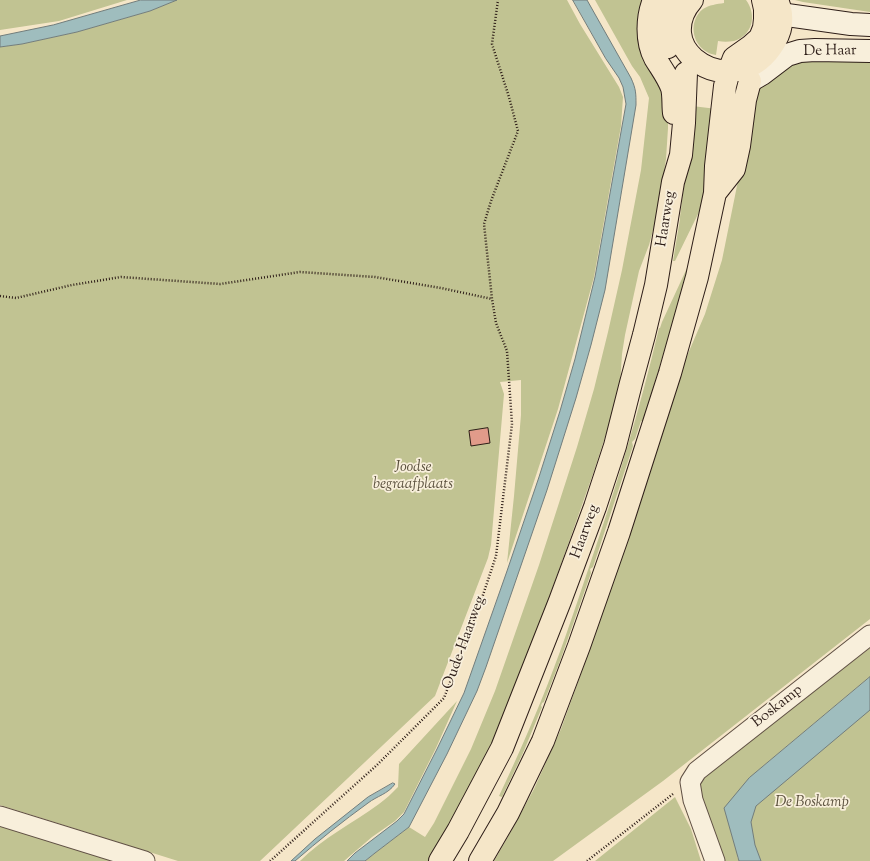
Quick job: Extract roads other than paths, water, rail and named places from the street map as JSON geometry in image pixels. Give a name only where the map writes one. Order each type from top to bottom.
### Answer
[{"type":"main road","name":"Haarweg","points":[[654,0],[650,16],[650,41],[654,56],[673,90],[674,123],[671,154],[673,182]]},
{"type":"main road","points":[[672,0],[668,8],[664,31],[671,55],[686,73],[698,80],[712,84],[737,78],[756,63],[772,47],[780,25],[774,5]]},
{"type":"main road","points":[[692,0],[686,7],[680,23],[680,39],[683,45],[690,56],[701,64],[737,78]]},
{"type":"main road","points":[[737,78],[734,58],[760,38],[764,28],[765,19],[774,5]]},
{"type":"main road","name":"Haarweg","points":[[440,861],[458,831],[502,748],[536,666],[595,507],[615,446],[656,285],[673,182],[681,155],[686,73]]},
{"type":"main road","name":"Haarweg","points":[[480,861],[508,813],[543,742],[579,646],[621,526],[670,373],[697,277],[715,193],[716,166],[737,78]]},
{"type":"street","points":[[774,5],[792,4],[853,14],[870,21]]},
{"type":"street","name":"De Haar","points":[[774,5],[851,24],[870,25]]},
{"type":"street","name":"De Haar","points":[[777,36],[823,40],[870,51]]},
{"type":"street","name":"De Haar","points":[[737,78],[762,74],[787,55],[800,51],[870,51]]},
{"type":"street","name":"Boskamp","points":[[714,861],[693,800],[690,782],[697,771],[870,635]]},
{"type":"street","points":[[0,816],[145,861]]},
{"type":"water","points":[[141,0],[177,0],[150,11],[77,32],[22,44],[0,47],[0,36],[53,25]]},
{"type":"water","points":[[573,0],[587,0],[631,78],[635,88],[636,97],[636,105],[605,290],[591,345],[547,490],[477,691],[447,754],[409,827],[365,861],[347,861],[404,814],[464,693],[539,477],[575,359],[595,277],[626,104],[623,87],[619,78],[606,59]]},
{"type":"water","points":[[870,677],[870,710],[756,806],[751,822],[755,845],[761,861],[739,861],[724,808],[749,778]]},
{"type":"water","points":[[393,783],[395,784],[389,790],[349,817],[295,861],[291,861],[315,839],[368,797]]},
{"type":"park label","name":"Joodse begraafplaats","points":[[413,476]]},
{"type":"park label","name":"De Boskamp","points":[[812,803]]}]
